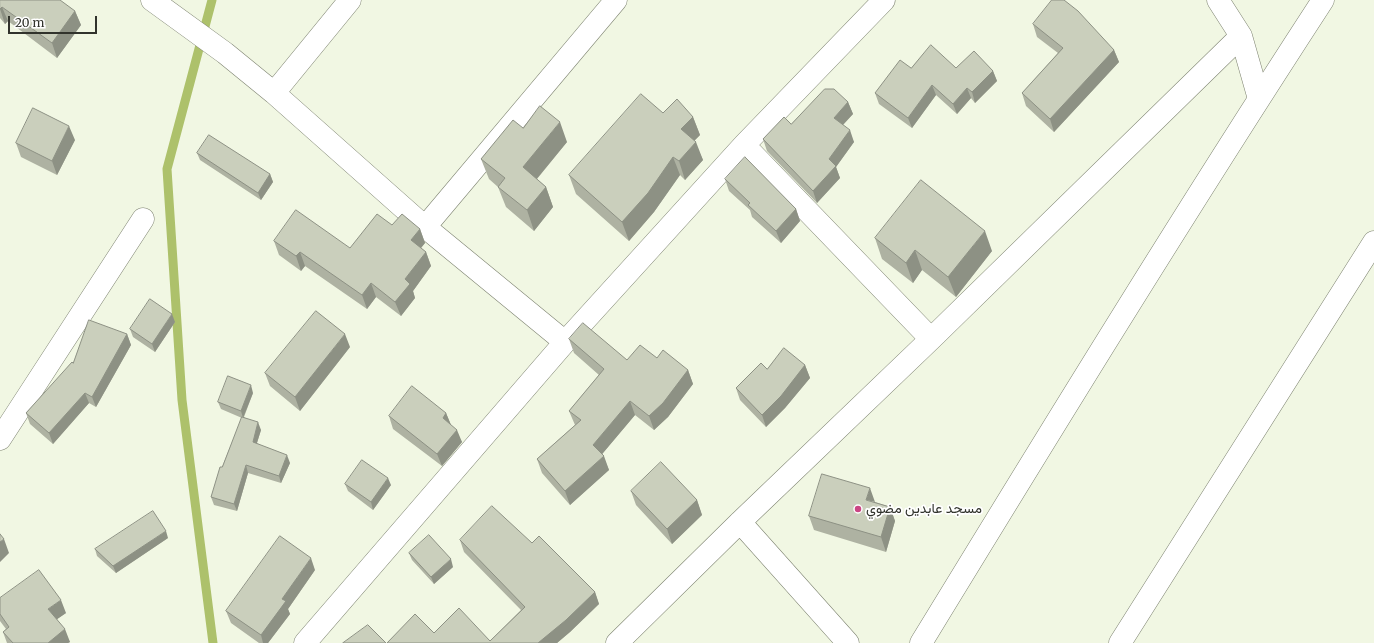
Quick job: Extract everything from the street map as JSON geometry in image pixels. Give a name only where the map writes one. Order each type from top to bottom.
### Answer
[{"type":"street","points":[[152,0],[225,53],[274,93],[425,227],[565,342]]},
{"type":"street","points":[[274,93],[350,0]]},
{"type":"street","points":[[425,227],[616,0]]},
{"type":"street","points":[[305,643],[565,342],[744,145],[884,0]]},
{"type":"street","points":[[1218,0],[1241,36],[1259,99]]},
{"type":"street","points":[[921,643],[1070,399],[1323,0]]},
{"type":"street","points":[[617,643],[1241,36]]},
{"type":"street","points":[[744,145],[931,339]]},
{"type":"street","points":[[0,439],[143,219]]},
{"type":"street","points":[[1120,643],[1374,242]]},
{"type":"street","points":[[740,522],[848,643]]},
{"type":"building","points":[[0,0],[60,0],[75,11],[52,43],[2,7],[0,9]]},
{"type":"building","points":[[1052,0],[1064,0],[1078,11],[1114,50],[1050,119],[1022,93],[1063,48],[1033,24]]},
{"type":"building","points":[[931,45],[956,68],[974,51],[993,71],[972,92],[967,88],[953,104],[932,85],[908,118],[875,93],[900,60],[911,68]]},
{"type":"building","points":[[825,89],[834,89],[848,102],[834,118],[850,130],[829,159],[836,166],[813,191],[763,139],[784,117],[791,124]]},
{"type":"building","points":[[641,94],[663,113],[677,99],[693,117],[681,129],[696,142],[679,161],[673,157],[648,193],[622,222],[569,175]]},
{"type":"building","points":[[540,106],[560,122],[523,167],[546,187],[527,210],[498,187],[505,178],[481,159],[513,120],[523,128]]},
{"type":"building","points":[[33,108],[69,126],[52,161],[16,143]]},
{"type":"building","points":[[209,135],[270,174],[258,193],[197,153]]},
{"type":"building","points":[[745,157],[796,209],[776,231],[748,205],[750,203],[725,179]]},
{"type":"building","points":[[921,180],[985,231],[948,277],[915,250],[906,263],[875,238]]},
{"type":"building","points":[[296,210],[350,248],[377,214],[392,225],[402,214],[420,229],[411,240],[426,252],[405,279],[410,284],[395,302],[371,283],[362,295],[300,252],[296,256],[274,241]]},
{"type":"building","points":[[150,299],[172,314],[152,344],[130,329]]},
{"type":"building","points":[[316,311],[345,334],[295,397],[265,373]]},
{"type":"building","points":[[89,320],[127,334],[92,397],[85,393],[49,433],[26,413],[72,362],[73,363]]},
{"type":"building","points":[[583,323],[627,360],[640,345],[657,358],[663,350],[688,370],[663,403],[649,416],[630,401],[593,445],[604,456],[565,491],[537,459],[581,420],[569,411],[604,369],[569,339]]},
{"type":"building","points":[[784,348],[805,365],[781,396],[762,415],[736,388],[761,363],[767,369]]},
{"type":"building","points":[[228,376],[251,385],[241,411],[218,402]]},
{"type":"building","points":[[412,386],[446,413],[443,418],[457,430],[437,454],[389,416]]},
{"type":"building","points":[[242,417],[258,422],[253,442],[287,455],[279,476],[246,465],[234,504],[211,497],[220,467],[222,467]]},
{"type":"building","points":[[362,460],[388,478],[371,502],[345,484]]},
{"type":"building","points":[[661,462],[697,500],[667,529],[631,491]]},
{"type":"building","points":[[822,474],[870,488],[866,500],[890,507],[881,537],[809,516]]},
{"type":"building","points":[[492,506],[532,543],[539,536],[595,592],[566,620],[538,643],[387,643],[415,614],[434,633],[459,608],[490,641],[525,607],[460,540]]},
{"type":"building","points":[[153,511],[166,531],[113,566],[95,549]]},
{"type":"building","points":[[0,534],[4,539],[0,542]]},
{"type":"building","points":[[429,535],[451,559],[431,577],[409,553]]},
{"type":"building","points":[[280,536],[311,558],[282,599],[286,601],[261,635],[226,611]]},
{"type":"building","points":[[39,570],[61,600],[48,609],[65,629],[48,643],[13,643],[3,632],[9,627],[0,614],[0,598]]},
{"type":"building","points":[[368,625],[386,643],[343,643]]},
{"type":"waterway","points":[[212,0],[167,169],[182,400],[213,643]]},
{"type":"place","name":"مسجد عابدين مضوي","points":[[858,509]]}]
